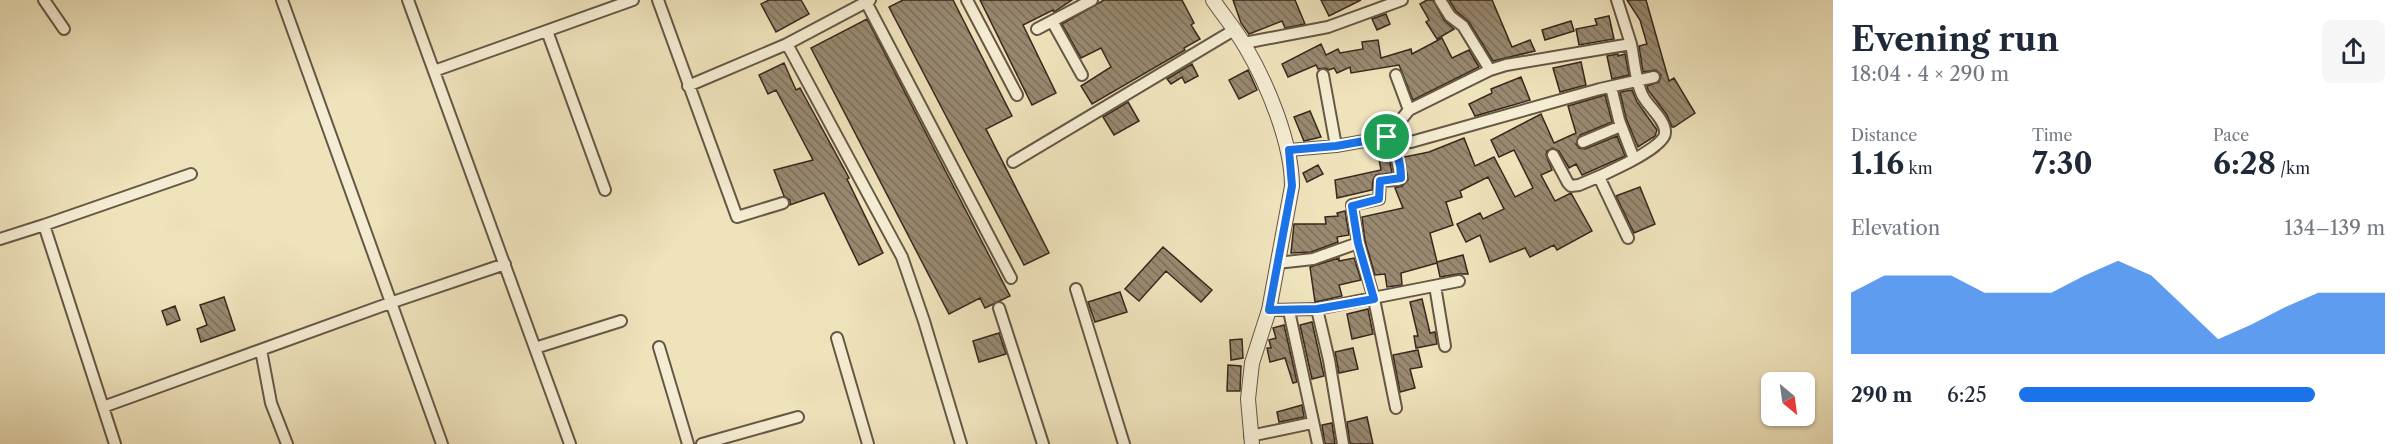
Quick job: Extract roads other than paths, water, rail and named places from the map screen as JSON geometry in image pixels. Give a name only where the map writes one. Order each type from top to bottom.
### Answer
[{"type":"street","points":[[44,0],[64,29]]},
{"type":"street","points":[[282,0],[442,444]]},
{"type":"street","points":[[408,0],[570,444]]},
{"type":"street","points":[[434,71],[633,0]]},
{"type":"street","points":[[658,0],[737,217],[783,203]]},
{"type":"street","points":[[967,0],[1017,96]]},
{"type":"street","points":[[1037,29],[1092,0]]},
{"type":"street","points":[[1213,0],[1244,43],[1258,70],[1289,150],[1292,186],[1269,310],[1251,363],[1248,391],[1251,440],[1312,423]]},
{"type":"street","points":[[1244,43],[1328,27],[1412,0]]},
{"type":"street","points":[[1440,0],[1450,16],[1463,26],[1490,70]]},
{"type":"street","points":[[1553,155],[1571,186],[1579,185],[1635,159],[1660,143],[1665,134],[1664,126],[1642,97],[1631,44],[1617,0]]},
{"type":"street","points":[[688,86],[787,44],[868,1],[1011,278]]},
{"type":"street","points":[[1052,21],[1082,75]]},
{"type":"street","points":[[1012,162],[1234,30]]},
{"type":"street","points":[[547,31],[605,190]]},
{"type":"street","points":[[787,44],[902,257],[961,444]]},
{"type":"street","points":[[1390,140],[1409,110],[1490,70],[1506,65],[1631,44]]},
{"type":"street","points":[[1323,75],[1336,146]]},
{"type":"street","points":[[1396,75],[1409,110]]},
{"type":"street","points":[[1289,150],[1390,140],[1411,142],[1654,76]]},
{"type":"street","points":[[1611,87],[1621,126],[1635,159]]},
{"type":"street","points":[[1583,142],[1621,126]]},
{"type":"street","points":[[1390,140],[1401,167],[1401,178],[1380,181],[1379,199],[1352,206],[1358,243],[1374,299],[1395,408]]},
{"type":"street","points":[[0,239],[191,174]]},
{"type":"street","points":[[1599,177],[1628,238]]},
{"type":"street","points":[[44,225],[115,444]]},
{"type":"street","points":[[1277,263],[1312,259],[1358,243]]},
{"type":"street","points":[[103,407],[505,264]]},
{"type":"street","points":[[1269,310],[1317,309],[1459,282]]},
{"type":"street","points":[[1435,286],[1445,346]]},
{"type":"street","points":[[1076,289],[1124,444]]},
{"type":"street","points":[[999,308],[1043,444]]},
{"type":"street","points":[[1317,309],[1329,360],[1343,444]]},
{"type":"street","points":[[1289,311],[1318,444]]},
{"type":"street","points":[[535,348],[621,321]]},
{"type":"street","points":[[837,338],[868,444]]},
{"type":"street","points":[[659,347],[688,444]]},
{"type":"street","points":[[261,350],[271,404],[287,444]]},
{"type":"street","points":[[702,444],[798,417]]}]
